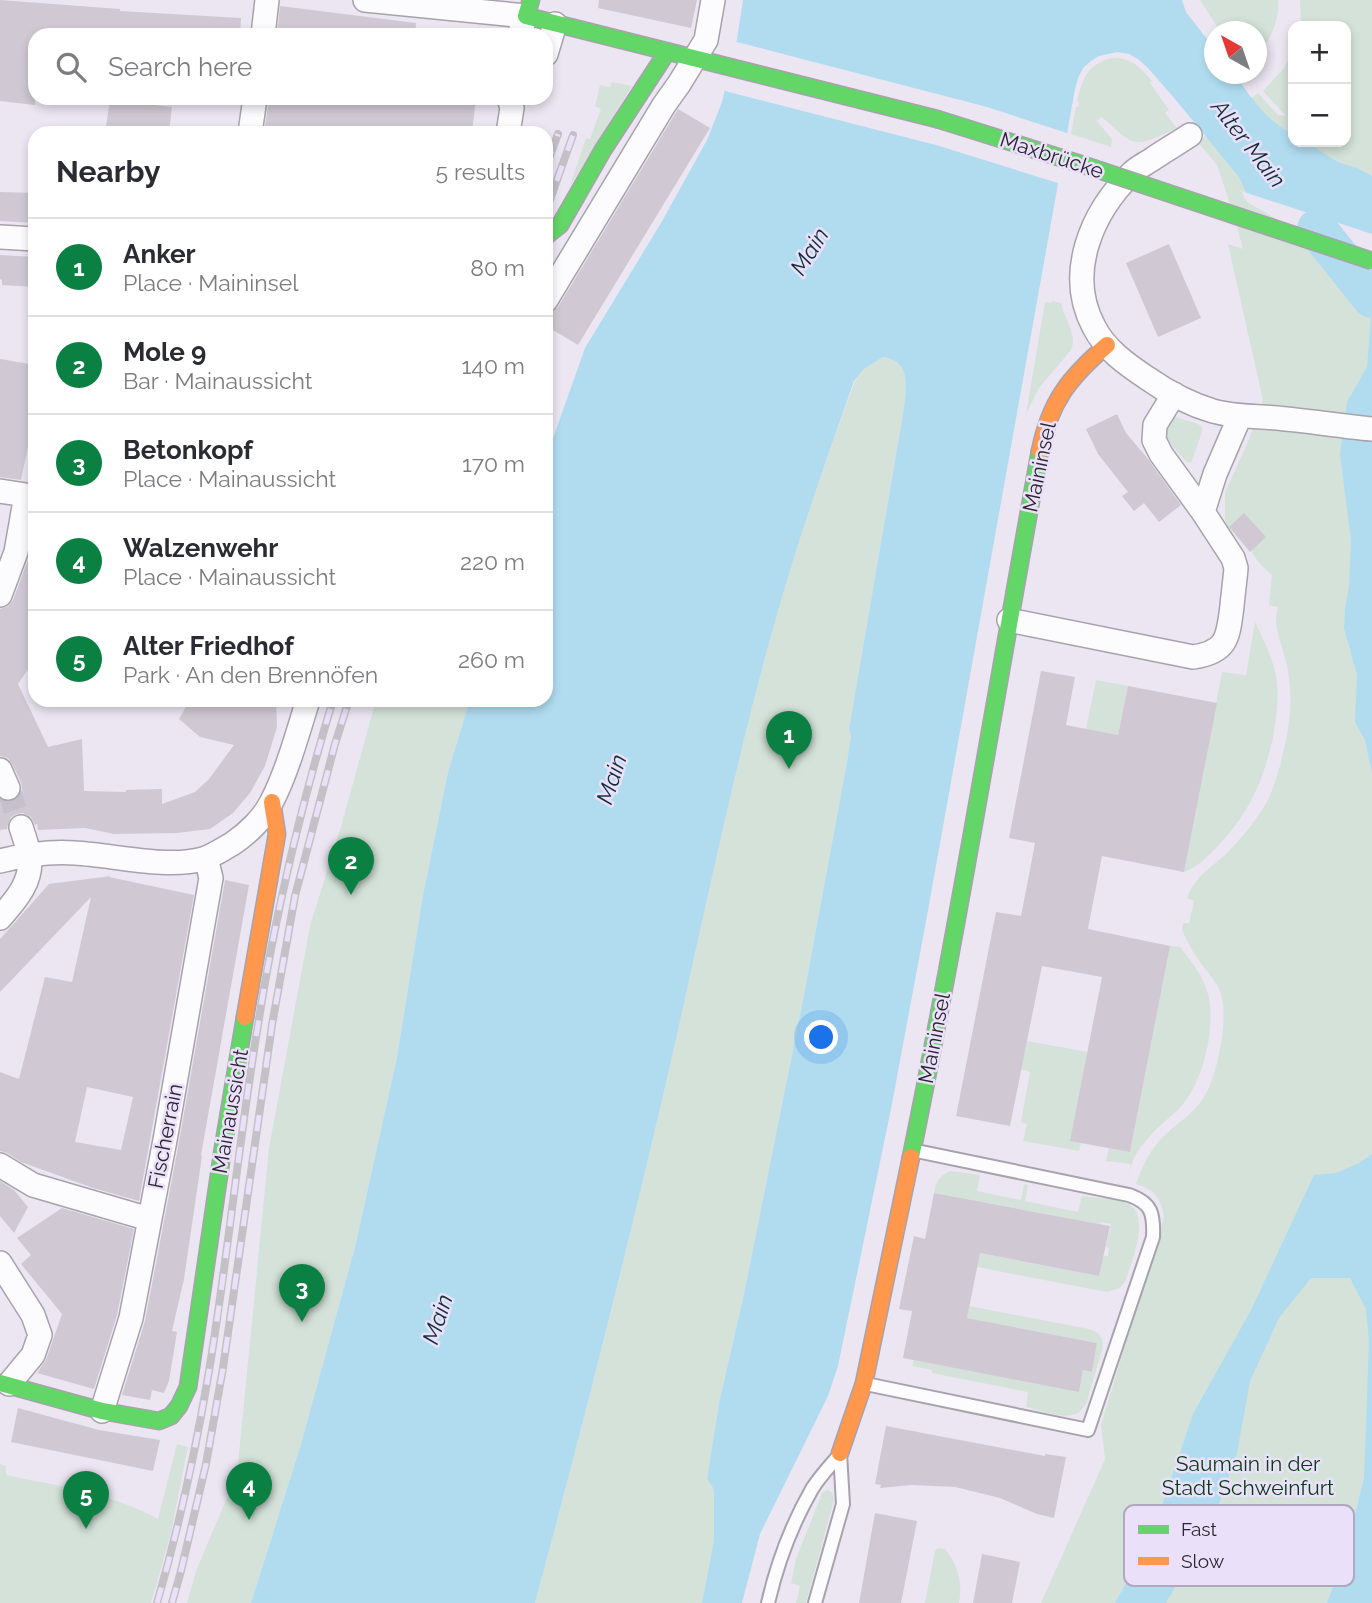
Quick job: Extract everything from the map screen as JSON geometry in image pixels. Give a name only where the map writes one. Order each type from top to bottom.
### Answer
[{"type":"street","points":[[264,28],[267,0]]},
{"type":"street","points":[[365,0],[525,17]]},
{"type":"street","points":[[553,288],[706,40],[713,0]]},
{"type":"street","name":"Maxbrücke","points":[[525,17],[557,18],[667,52],[937,119],[1372,261]]},
{"type":"street","points":[[553,31],[557,18]]},
{"type":"street","points":[[553,230],[568,213],[603,150],[667,52]]},
{"type":"street","points":[[251,126],[253,105]]},
{"type":"street","points":[[510,126],[514,105]]},
{"type":"street","points":[[1190,135],[1134,171],[1110,197],[1089,236],[1083,259],[1081,287],[1086,310],[1094,328],[1119,358],[1133,369],[1174,394],[1214,411],[1372,429]]},
{"type":"street","points":[[0,237],[28,239]]},
{"type":"street","name":"Maininsel","points":[[840,1453],[864,1383],[912,1150],[960,905],[1043,437],[1051,410],[1063,387],[1084,363],[1107,345]]},
{"type":"street","points":[[1009,620],[1193,657],[1208,655],[1219,647],[1228,635],[1236,568],[1233,558],[1154,440],[1155,425],[1174,394]]},
{"type":"street","points":[[1203,512],[1214,474],[1240,416]]},
{"type":"street","points":[[0,491],[26,495],[28,515]]},
{"type":"street","points":[[0,596],[28,527]]},
{"type":"street","points":[[0,861],[52,852],[168,863],[205,858],[240,839],[272,802],[306,707]]},
{"type":"street","name":"Mainaussicht","points":[[102,1411],[159,1421],[171,1416],[188,1388],[223,1147],[277,834],[272,802]]},
{"type":"street","points":[[0,918],[26,883],[30,870],[21,827]]},
{"type":"street","name":"Fischerrain","points":[[102,1411],[131,1318],[165,1140],[211,878],[205,858]]},
{"type":"street","points":[[0,1165],[33,1185],[149,1219]]},
{"type":"street","points":[[0,1263],[33,1315],[40,1335],[33,1355],[5,1384],[102,1411]]},
{"type":"lane","points":[[864,1383],[1088,1430],[1153,1237],[1154,1220],[1149,1207],[1140,1199],[1129,1195],[912,1150]]},
{"type":"lane","points":[[768,1603],[775,1573],[813,1487],[840,1453]]},
{"type":"lane","points":[[815,1603],[843,1504],[840,1453]]},
{"type":"green space","points":[[1200,0],[1278,0],[1276,22],[1267,42],[1267,21],[1214,21]]},
{"type":"green space","name":"Saumain in der Stadt Schweinfurt","points":[[1300,0],[1372,0],[1372,1603],[1041,1603],[1105,1459],[1101,1425],[1164,1217],[1156,1196],[1136,1184],[1157,1143],[1195,1109],[1204,1097],[1220,1049],[1224,1021],[1222,998],[1182,930],[1183,923],[1189,923],[1194,901],[1187,898],[1200,877],[1229,851],[1262,810],[1278,772],[1288,729],[1289,682],[1276,626],[1278,607],[1269,605],[1272,575],[1253,554],[1244,514],[1228,528],[1225,520],[1225,492],[1248,442],[1263,400],[1228,244],[1243,249],[1217,165],[1198,142],[1258,93],[1278,115],[1286,116],[1263,91],[1288,60],[1288,147],[1351,147],[1351,21],[1301,21]]},
{"type":"green space","points":[[1111,58],[1130,61],[1143,71],[1169,110],[1165,113],[1177,128],[1152,139],[1136,142],[1122,135],[1102,117],[1097,121],[1112,139],[1111,147],[1071,134],[1084,79],[1096,65]]},
{"type":"green space","points":[[612,82],[632,86],[570,186],[586,138],[590,139],[601,109],[595,106],[600,85],[610,87]]},
{"type":"green space","points":[[1045,302],[1061,303],[1072,332],[1073,344],[1039,388],[1026,414]]},
{"type":"green space","points":[[883,357],[893,360],[903,371],[906,387],[903,414],[849,729],[851,736],[847,762],[803,1000],[744,1294],[719,1403],[707,1479],[714,1494],[714,1540],[702,1603],[535,1603],[636,1211],[734,781],[780,603],[855,381],[864,369]]},
{"type":"green space","points":[[1169,415],[1202,427],[1191,463],[1173,447],[1164,433]]},
{"type":"green space","points":[[1255,622],[1272,659],[1277,683],[1277,710],[1269,753],[1254,795],[1229,834],[1207,857],[1184,872],[1222,672],[1246,675]]},
{"type":"green space","points":[[1096,680],[1128,686],[1118,735],[1086,729]]},
{"type":"green space","points":[[374,707],[468,707],[448,772],[423,895],[397,1057],[355,1247],[301,1444],[251,1603],[187,1603],[196,1571],[237,1474],[269,1148],[310,926]]},
{"type":"green space","points":[[1170,946],[1180,947],[1204,984],[1210,1011],[1208,1041],[1195,1085],[1179,1109],[1155,1130],[1141,1147],[1132,1162],[1128,1182],[1131,1164],[1106,1161],[1109,1148],[1130,1152]]},
{"type":"green space","points":[[1027,1041],[1088,1052],[1079,1151],[1023,1141],[1027,1124],[1021,1122],[1030,1072],[1021,1069]]},
{"type":"green space","points":[[950,1171],[980,1175],[977,1191],[1021,1200],[1024,1184],[1028,1185],[1025,1201],[1078,1212],[1082,1196],[1110,1199],[1134,1208],[1138,1217],[1138,1239],[1125,1282],[1120,1288],[1107,1292],[977,1267],[980,1253],[1099,1276],[1103,1256],[1108,1256],[1109,1248],[1106,1247],[1111,1224],[934,1193],[939,1179]]},
{"type":"green space","points":[[969,1306],[1098,1333],[1103,1347],[1086,1404],[1082,1409],[1077,1414],[1067,1416],[1043,1412],[1026,1407],[1028,1392],[932,1373],[932,1370],[912,1366],[914,1360],[1079,1391],[1083,1370],[1092,1372],[1097,1343],[967,1318]]},
{"type":"green space","points":[[177,1444],[188,1447],[170,1537],[151,1603],[0,1603],[0,1464],[6,1466],[6,1475],[103,1497],[158,1519]]},
{"type":"green space","points":[[827,1490],[833,1493],[834,1500],[806,1603],[796,1603],[800,1586],[791,1583],[796,1559],[822,1493]]},
{"type":"green space","points":[[938,1548],[945,1549],[956,1568],[960,1581],[959,1603],[925,1603],[935,1551]]},
{"type":"water","name":"Main","points":[[743,0],[1182,0],[1186,12],[1204,35],[1204,84],[1241,84],[1267,115],[1288,131],[1288,147],[1314,147],[1338,162],[1372,176],[1372,303],[1365,277],[1250,201],[1239,177],[1138,59],[1117,52],[1099,56],[1083,68],[1075,89],[892,1104],[838,1366],[828,1396],[760,1534],[742,1603],[702,1603],[714,1540],[714,1494],[707,1479],[719,1403],[744,1294],[803,1000],[847,762],[851,736],[849,729],[903,414],[906,387],[903,371],[899,364],[883,357],[864,369],[854,381],[780,604],[734,781],[620,1276],[535,1603],[251,1603],[301,1444],[355,1247],[397,1057],[423,895],[448,772],[468,707],[553,707],[553,438],[585,348],[661,223],[707,140],[722,102]]},
{"type":"water","points":[[1372,303],[1372,774],[1365,740],[1355,722],[1357,675],[1344,628],[1351,541],[1340,454],[1347,402],[1367,367]]},
{"type":"water","points":[[1372,1154],[1372,1603],[1327,1603],[1333,1586],[1354,1586],[1354,1519],[1364,1478],[1369,1342],[1366,1309],[1350,1278],[1311,1278],[1279,1318],[1250,1381],[1237,1453],[1219,1505],[1162,1505],[1193,1414],[1251,1310],[1314,1175],[1336,1173]]},
{"type":"water","points":[[1124,1586],[1176,1586],[1166,1603],[1115,1603]]},
{"type":"pier","points":[[733,41],[987,107],[1070,134],[1061,184],[936,145],[721,90]]},
{"type":"pier","points":[[1241,191],[1372,234],[1372,288],[1364,285],[1362,279],[1331,250],[1247,202]]},
{"type":"building","points":[[0,0],[241,18],[240,28],[28,28],[28,104],[0,101]]},
{"type":"building","points":[[599,0],[697,0],[691,28],[598,8]]},
{"type":"building","points":[[280,6],[416,23],[416,28],[278,28]]},
{"type":"building","points":[[109,105],[172,107],[170,126],[106,126]]},
{"type":"building","points":[[268,105],[475,105],[473,126],[265,126]]},
{"type":"building","points":[[678,109],[710,128],[578,345],[553,330],[553,310],[558,307]]},
{"type":"building","points":[[0,192],[28,193],[28,223],[0,221]]},
{"type":"building","points":[[1169,244],[1201,318],[1158,337],[1126,263]]},
{"type":"building","points":[[0,255],[28,257],[28,287],[2,285]]},
{"type":"building","points":[[0,359],[28,364],[28,447],[21,480],[0,477]]},
{"type":"building","points":[[1117,414],[1126,433],[1181,505],[1159,522],[1144,503],[1134,511],[1122,496],[1128,492],[1098,454],[1086,429]]},
{"type":"building","points":[[1244,513],[1266,537],[1250,552],[1229,527]]},
{"type":"building","points":[[28,560],[28,669],[18,684],[48,747],[82,739],[84,791],[162,789],[162,804],[195,792],[209,779],[234,745],[200,737],[179,719],[186,707],[276,707],[277,727],[265,766],[250,793],[233,813],[210,829],[177,833],[114,834],[85,828],[38,830],[31,817],[23,813],[11,817],[7,829],[0,830],[0,799],[7,802],[14,800],[20,796],[22,789],[8,758],[0,756],[0,609],[13,600]]},
{"type":"building","points":[[1041,671],[1075,677],[1066,725],[1118,735],[1128,686],[1217,703],[1184,872],[1102,856],[1088,929],[1170,946],[1130,1152],[1070,1141],[1102,977],[1042,966],[1010,1126],[956,1116],[996,912],[1021,916],[1028,880],[1035,843],[1009,838]]},
{"type":"building","points":[[111,876],[109,877],[194,895],[139,1201],[93,1188],[21,1162],[0,1151],[0,1072],[19,1079],[45,977],[72,982],[91,897],[0,992],[0,939],[49,884]],"holes":[[[87,1087],[133,1097],[121,1150],[75,1142]]]},
{"type":"building","points":[[225,880],[249,885],[201,1155],[184,1279],[172,1331],[177,1332],[169,1381],[164,1393],[152,1390],[150,1400],[122,1395],[145,1321]]},
{"type":"building","points":[[0,1181],[14,1190],[28,1207],[14,1233],[0,1216]]},
{"type":"building","points":[[934,1193],[1110,1226],[1099,1276],[980,1253],[967,1318],[1097,1343],[1092,1372],[1083,1370],[1079,1392],[903,1358],[912,1311],[899,1309],[914,1236],[925,1239]]},
{"type":"building","points":[[62,1208],[134,1229],[117,1315],[94,1389],[37,1373],[46,1360],[62,1314],[21,1264],[31,1255],[17,1238]]},
{"type":"building","points":[[18,1408],[99,1430],[160,1440],[153,1471],[11,1442]]},
{"type":"building","points":[[886,1426],[1045,1456],[1066,1457],[1054,1518],[1037,1514],[1000,1498],[955,1487],[911,1485],[880,1488],[881,1485],[875,1484]]},
{"type":"building","points":[[875,1513],[917,1521],[901,1603],[859,1603]]},
{"type":"building","points":[[982,1554],[1020,1562],[1012,1603],[973,1603]]},
{"type":"waterway","name":"Alter Main","points":[[1317,229],[1372,298]]},
{"type":"tunnel","points":[[8,788],[21,827]]},
{"type":"railway","points":[[553,147],[558,134]]},
{"type":"railway","points":[[553,191],[573,135]]},
{"type":"railway","points":[[157,1603],[180,1517],[204,1400],[251,1068],[272,942],[310,780],[331,707]]},
{"type":"railway","points":[[172,1603],[206,1464],[223,1368],[272,1025],[295,896],[347,707]]},
{"type":"traffic: fast","points":[[531,0],[526,16],[937,119]]},
{"type":"traffic: fast","points":[[553,230],[560,225],[603,150],[667,52]]},
{"type":"traffic: fast","points":[[937,119],[1372,261]]},
{"type":"traffic: fast","points":[[911,1157],[962,892],[1040,451]]},
{"type":"traffic: fast","points":[[0,1383],[102,1411],[159,1421],[171,1416],[179,1406],[188,1387],[245,1017]]},
{"type":"traffic: slow","points":[[1040,451],[1049,418],[1063,391],[1082,368],[1107,345]]},
{"type":"traffic: slow","points":[[245,1017],[277,834],[272,802]]},
{"type":"traffic: slow","points":[[840,1453],[864,1383],[911,1157]]},
{"type":"place","name":"Anker","points":[[789,769]]},
{"type":"place","name":"Mole 9","points":[[351,895]]},
{"type":"place","name":"Betonkopf","points":[[302,1322]]},
{"type":"place","name":"Walzenwehr","points":[[249,1520]]},
{"type":"place","name":"Alter Friedhof","points":[[86,1529]]}]
